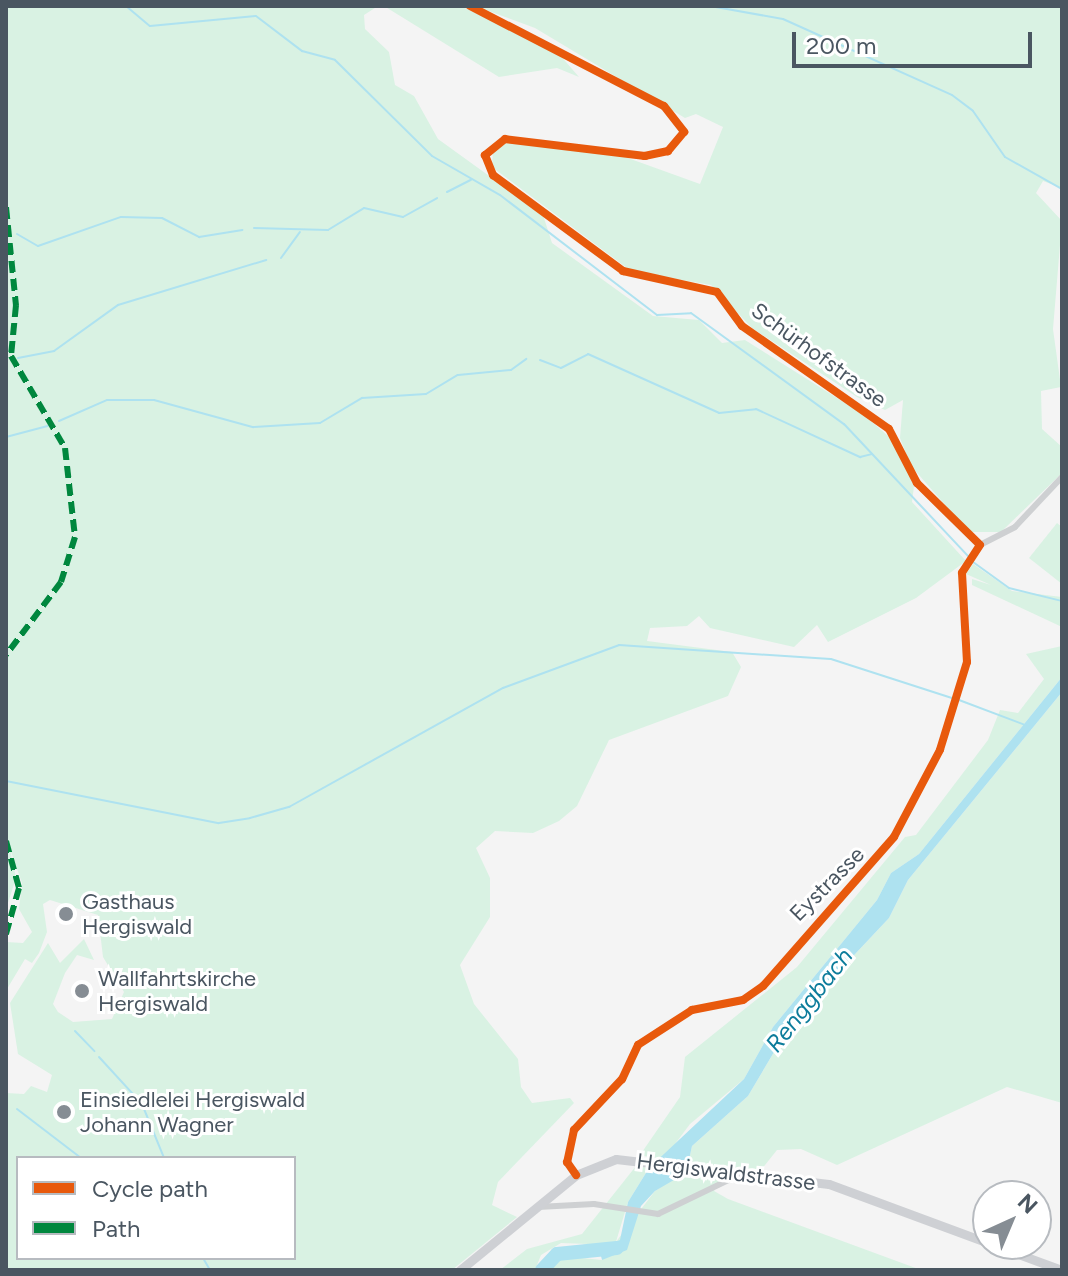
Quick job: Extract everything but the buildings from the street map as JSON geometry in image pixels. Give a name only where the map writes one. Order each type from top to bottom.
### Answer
[{"type":"street","name":"Schürhofstrasse","points":[[470,6],[664,106],[684,132],[668,151],[645,156],[505,139],[485,155],[493,175],[623,271],[717,292],[742,326],[889,429],[917,483],[980,545]]},
{"type":"street","points":[[980,545],[1015,527],[1062,477]]},
{"type":"street","name":"Eystrasse","points":[[576,1175],[567,1162],[574,1130],[622,1079],[638,1045],[692,1010],[743,1000],[763,986],[791,946],[887,848],[940,750],[967,662],[966,566],[980,545]]},
{"type":"street","name":"Hergiswaldstrasse","points":[[460,1270],[576,1175],[616,1159],[735,1177],[829,1184],[1062,1270]]},
{"type":"street","points":[[538,1207],[613,1208],[646,1215],[735,1177]]},
{"type":"green space","points":[[6,6],[378,6],[364,15],[365,29],[389,52],[395,85],[414,96],[438,139],[543,215],[552,243],[653,316],[699,320],[722,343],[745,340],[864,415],[896,443],[914,486],[912,502],[966,561],[916,598],[828,642],[817,625],[794,647],[710,628],[699,616],[687,626],[650,628],[647,641],[732,652],[741,667],[728,696],[609,740],[577,806],[559,821],[533,833],[495,831],[476,848],[490,878],[490,917],[460,965],[474,1004],[518,1059],[521,1087],[532,1103],[570,1098],[574,1103],[498,1182],[492,1205],[517,1217],[452,1270],[6,1270],[6,1093],[24,1094],[31,1086],[47,1092],[52,1075],[18,1054],[10,1003],[48,943],[60,963],[84,939],[94,960],[77,955],[65,973],[53,1004],[58,1012],[73,1022],[112,1019],[124,992],[103,957],[98,915],[50,900],[43,904],[47,932],[39,953],[32,963],[25,959],[7,989],[6,942],[23,943],[32,932],[19,909],[22,883],[10,849],[16,878],[6,909]]},
{"type":"green space","points":[[384,6],[461,6],[559,54],[579,77],[557,68],[499,77]]},
{"type":"green space","points":[[475,6],[1062,6],[1062,188],[1043,181],[1036,193],[1062,221],[1053,329],[1061,387],[1041,391],[1042,429],[1062,447],[1062,473],[1001,532],[969,532],[911,466],[900,438],[903,400],[885,410],[857,397],[752,328],[711,285],[631,271],[492,167],[493,150],[505,141],[614,153],[700,184],[723,127],[696,114],[685,118],[535,28]]},
{"type":"green space","points":[[1057,523],[1062,527],[1062,584],[1029,558]]},
{"type":"green space","points":[[973,564],[1012,591],[1062,597],[1062,627],[972,585],[972,579],[991,585],[966,574]]},
{"type":"green space","points":[[1062,646],[1062,677],[919,854],[891,873],[877,900],[773,1027],[744,1079],[690,1124],[663,1160],[640,1155],[680,1097],[685,1057],[797,967],[905,837],[916,835],[988,740],[1000,710],[1018,713],[1044,679],[1026,654]]},
{"type":"green space","points":[[1062,692],[1062,1103],[1007,1087],[837,1165],[801,1149],[777,1150],[761,1170],[696,1167],[689,1160],[692,1146],[748,1096],[793,1020],[889,918],[908,880]]},
{"type":"green space","points":[[636,1166],[649,1168],[628,1202],[615,1245],[561,1243],[541,1255],[535,1270],[500,1270],[527,1249],[582,1234]]},
{"type":"green space","points":[[681,1174],[721,1179],[714,1191],[728,1199],[921,1270],[549,1270],[562,1256],[602,1260],[655,1191]]},
{"type":"water","points":[[1062,677],[1062,692],[908,880],[889,918],[793,1020],[748,1096],[692,1146],[689,1160],[696,1167],[655,1191],[641,1206],[627,1250],[602,1260],[599,1248],[620,1240],[628,1202],[649,1168],[744,1079],[773,1027],[877,900],[891,873],[919,854]]},
{"type":"waterway","points":[[126,6],[150,26],[256,16],[302,51],[335,60],[432,156],[500,195],[657,315],[691,313],[844,424],[969,557]]},
{"type":"waterway","points":[[710,6],[783,19],[952,95],[973,111],[1005,157],[1062,189]]},
{"type":"waterway","points":[[447,192],[471,180]]},
{"type":"waterway","points":[[254,228],[328,230],[364,208],[403,217],[437,198]]},
{"type":"waterway","points":[[17,234],[38,246],[121,217],[162,218],[199,237],[242,230]]},
{"type":"waterway","points":[[281,258],[300,232]]},
{"type":"waterway","points":[[18,358],[54,351],[118,305],[266,260]]},
{"type":"waterway","points":[[540,360],[561,368],[588,354],[719,413],[756,409],[860,457],[872,454]]},
{"type":"waterway","points":[[59,421],[107,400],[154,400],[253,427],[320,423],[362,398],[426,394],[458,375],[511,370],[526,359]]},
{"type":"waterway","points":[[6,437],[48,426]]},
{"type":"waterway","points":[[973,562],[1009,588],[1062,601]]},
{"type":"waterway","points":[[6,781],[219,823],[250,818],[289,807],[503,688],[619,645],[831,659],[952,698]]},
{"type":"waterway","points":[[959,700],[1025,725]]},
{"type":"waterway","points":[[75,1031],[94,1051]]},
{"type":"waterway","points":[[99,1057],[142,1104],[163,1156]]},
{"type":"waterway","points":[[17,1109],[78,1156]]},
{"type":"waterway","name":"Renggbach","points":[[542,1270],[557,1254],[617,1248]]},
{"type":"waterway","points":[[204,1260],[210,1270]]},
{"type":"marked path","points":[[6,207],[16,305],[11,356],[65,448],[75,537],[61,582],[6,655]]},
{"type":"marked path","points":[[6,841],[19,888],[6,934]]},
{"type":"cycle path","points":[[470,6],[664,106],[684,132],[668,151],[645,156],[505,139],[485,155],[493,175],[623,271],[717,292],[742,326],[889,429],[917,483],[980,545],[962,573],[967,662],[940,750],[894,837],[763,986],[743,1000],[692,1010],[638,1045],[622,1079],[574,1130],[567,1162],[576,1175]]},
{"type":"place","name":"Gasthaus Hergiswald","points":[[66,914]]},
{"type":"place","name":"Wallfahrtskirche Hergiswald","points":[[82,991]]},
{"type":"place","name":"Einsiedlelei Hergiswald Johann Wagner","points":[[64,1112]]}]
